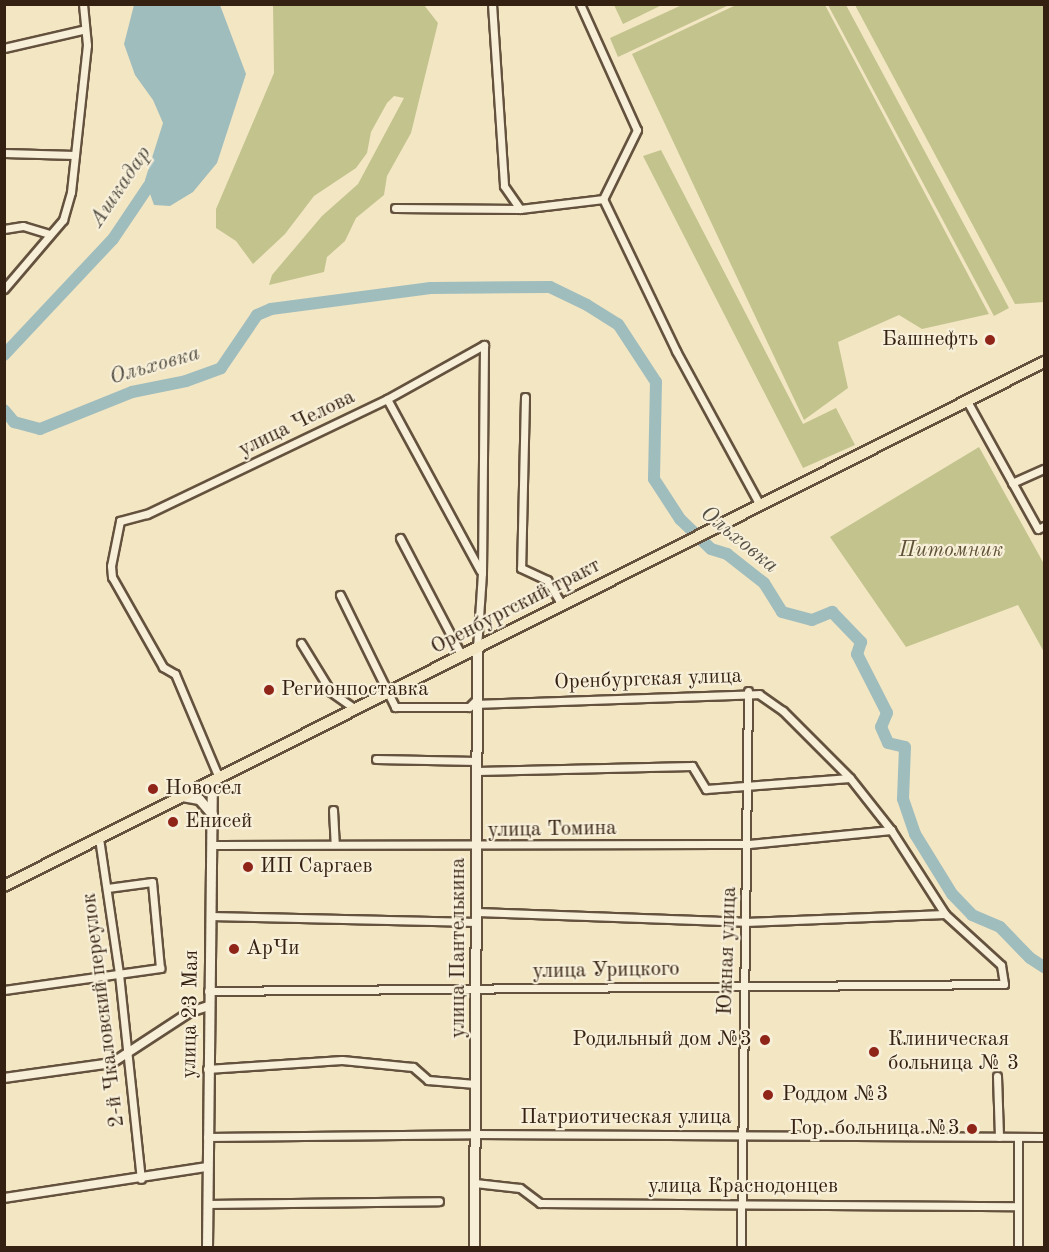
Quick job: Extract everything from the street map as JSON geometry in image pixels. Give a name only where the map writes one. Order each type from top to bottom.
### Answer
[{"type":"main road","name":"Оренбургский тракт","points":[[4,886],[1044,362]]},
{"type":"main road","name":"улица Пантелькина","points":[[474,1248],[478,847],[477,649]]},
{"type":"main road","name":"улица 23 Мая","points":[[207,1248],[208,991],[212,814],[215,780]]},
{"type":"main road","points":[[182,796],[200,800],[212,814]]},
{"type":"street","points":[[4,289],[63,220],[71,192],[87,45],[82,30],[83,4]]},
{"type":"street","points":[[492,4],[504,186],[520,209]]},
{"type":"street","points":[[580,4],[637,130],[603,199]]},
{"type":"street","points":[[4,48],[82,30]]},
{"type":"street","points":[[4,153],[75,155]]},
{"type":"street","points":[[395,208],[520,209],[603,199]]},
{"type":"street","points":[[603,199],[676,351],[760,505]]},
{"type":"street","points":[[4,229],[23,226],[50,234]]},
{"type":"street","name":"улица Челова","points":[[215,780],[175,674],[163,667],[112,577],[111,566],[120,521],[147,514],[387,399],[484,345],[482,573]]},
{"type":"street","points":[[525,398],[521,568],[547,580],[562,605]]},
{"type":"street","points":[[387,399],[482,573],[477,649]]},
{"type":"street","points":[[967,401],[1038,529],[1044,526]]},
{"type":"street","points":[[1012,483],[1044,469]]},
{"type":"street","points":[[400,538],[462,656]]},
{"type":"street","points":[[340,595],[389,692]]},
{"type":"street","points":[[301,643],[331,692],[355,709]]},
{"type":"street","name":"Оренбургская улица","points":[[389,692],[395,707],[469,707],[477,701],[748,691],[774,703],[850,778],[891,830],[945,914],[1001,965],[1004,984]]},
{"type":"street","name":"Южная улица","points":[[741,1248],[742,986],[749,844],[748,691]]},
{"type":"street","points":[[376,759],[477,761]]},
{"type":"street","points":[[477,771],[692,766],[706,789],[748,789],[850,778]]},
{"type":"street","points":[[333,810],[335,844]]},
{"type":"street","name":"улица Томина","points":[[213,845],[335,844],[478,847],[749,844],[891,830]]},
{"type":"street","name":"2-й Чкаловский переулок","points":[[99,838],[119,974],[141,1179]]},
{"type":"street","points":[[4,990],[160,968],[152,882],[107,888]]},
{"type":"street","points":[[477,912],[746,922],[945,914]]},
{"type":"street","points":[[210,916],[477,922]]},
{"type":"street","name":"улица Урицкого","points":[[208,991],[1004,984]]},
{"type":"street","points":[[4,1078],[112,1063],[126,1056],[190,1012],[208,1006]]},
{"type":"street","points":[[207,1069],[342,1060],[413,1067],[428,1080],[476,1084]]},
{"type":"street","points":[[997,1076],[999,1137]]},
{"type":"street","name":"Патриотическая улица","points":[[207,1137],[475,1134],[1044,1137]]},
{"type":"street","points":[[1018,1137],[1018,1248]]},
{"type":"street","points":[[4,1198],[141,1179],[207,1167]]},
{"type":"street","name":"улица Краснодонцев","points":[[475,1183],[520,1188],[540,1203],[1017,1206]]},
{"type":"street","points":[[207,1204],[439,1201]]},
{"type":"green space","points":[[273,5],[424,5],[438,23],[411,133],[387,176],[384,195],[356,218],[345,241],[327,257],[324,272],[269,285],[272,275],[322,216],[358,184],[404,98],[394,96],[387,103],[371,132],[367,153],[356,168],[314,196],[285,234],[253,264],[236,241],[216,228],[216,209],[274,73]]},
{"type":"green space","points":[[614,5],[662,5],[623,24]]},
{"type":"green space","points":[[682,5],[729,5],[618,57],[610,38]]},
{"type":"green space","points":[[736,5],[825,5],[989,314],[922,329],[899,315],[838,342],[848,388],[804,420],[632,54]]},
{"type":"green space","points":[[828,5],[846,5],[1009,308],[994,316]]},
{"type":"green space","points":[[855,5],[1044,5],[1044,302],[1015,304]]},
{"type":"green space","points":[[661,150],[803,424],[836,408],[855,445],[803,468],[643,156]]},
{"type":"green space","name":"Питомник","points":[[979,447],[1044,564],[1044,652],[1018,605],[906,647],[830,537]]},
{"type":"water","points":[[134,5],[220,5],[246,74],[217,163],[193,192],[170,206],[154,205],[145,180],[163,123],[153,100],[135,75],[124,44]]},
{"type":"waterway","name":"Ашкадар","points":[[4,355],[113,239],[156,175]]},
{"type":"waterway","name":"Ольховка","points":[[4,410],[14,422],[40,429],[132,392],[186,381],[221,368],[257,315],[271,309],[431,288],[550,287],[587,305],[618,324],[656,382],[654,479],[680,519],[711,549],[727,554],[764,583],[782,612],[812,620],[832,612],[861,642],[857,654],[887,713],[881,727],[888,743],[905,747],[903,799],[915,834],[952,894],[972,915],[1000,927],[1030,958],[1044,967]]},
{"type":"place","name":"Башнефть","points":[[990,340]]},
{"type":"place","name":"Регионпоставка","points":[[269,690]]},
{"type":"place","name":"Новосел","points":[[153,789]]},
{"type":"place","name":"Енисей","points":[[173,822]]},
{"type":"place","name":"ИП Саргаев","points":[[248,867]]},
{"type":"place","name":"АрЧи","points":[[234,949]]},
{"type":"place","name":"Родильный дом №3","points":[[765,1040]]},
{"type":"place","name":"Клиническая больница № 3","points":[[874,1052]]},
{"type":"place","name":"Роддом №3","points":[[768,1095]]},
{"type":"place","name":"Гор. больница №3","points":[[972,1129]]}]
